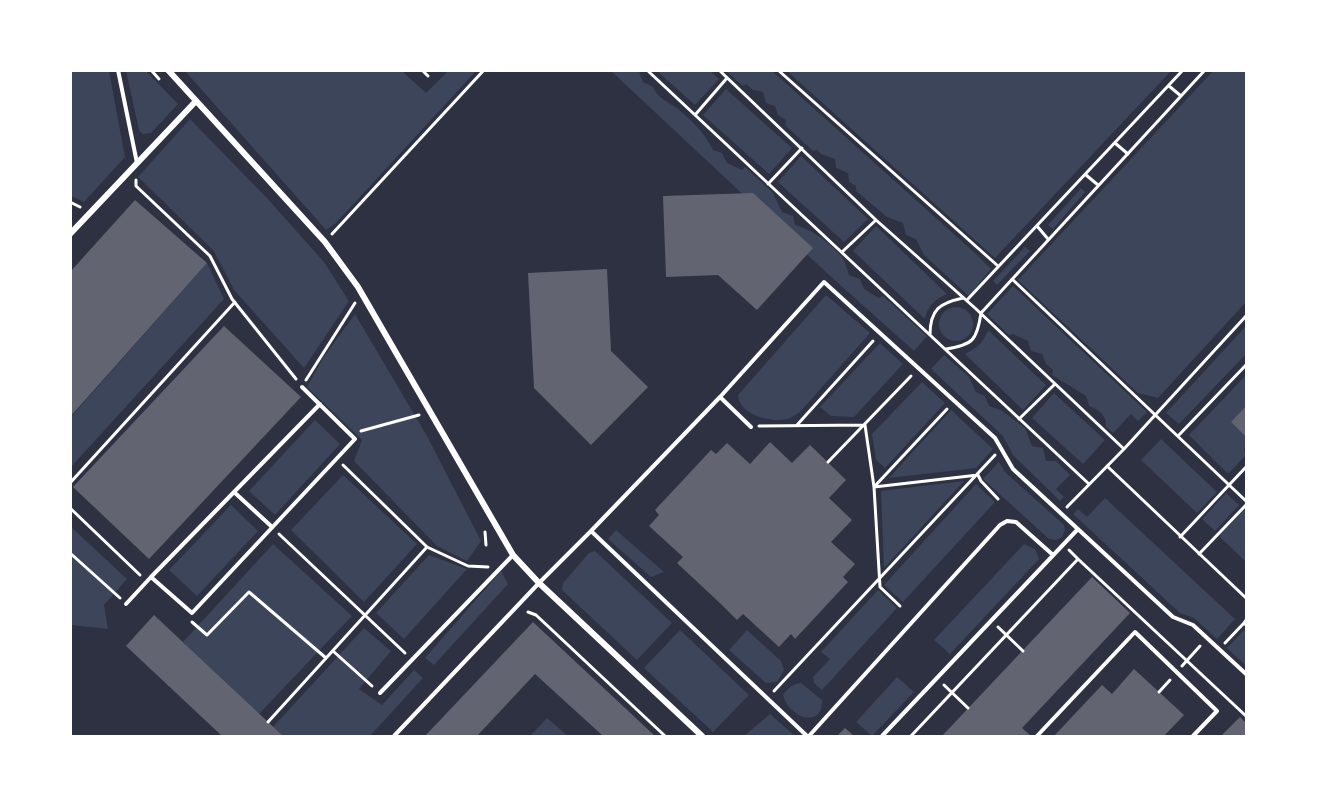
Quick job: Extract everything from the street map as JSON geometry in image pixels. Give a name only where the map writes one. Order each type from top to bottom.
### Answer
[{"type":"street","points":[[168,70],[325,242],[358,287],[513,555],[538,583],[702,736]]},
{"type":"street","points":[[70,234],[196,101]]},
{"type":"lane","points":[[118,70],[136,163]]},
{"type":"lane","points":[[394,736],[538,583],[720,397],[824,282],[995,438],[1013,469],[1060,513],[1173,616],[1193,625],[1246,674]]},
{"type":"lane","points":[[151,577],[192,613],[355,439],[302,387]]},
{"type":"lane","points":[[720,397],[752,427]]},
{"type":"lane","points":[[126,604],[320,404]]},
{"type":"lane","points":[[234,492],[272,526]]},
{"type":"lane","points":[[591,531],[808,736],[1000,525],[1007,521],[1016,522],[1053,555]]},
{"type":"lane","points":[[882,736],[1078,529]]},
{"type":"lane","points":[[380,693],[513,555]]},
{"type":"lane","points":[[1037,736],[1135,632],[1217,711],[1193,736]]},
{"type":"path","points":[[422,70],[428,76]]},
{"type":"path","points":[[325,242],[484,70]]},
{"type":"path","points":[[647,70],[1089,484]]},
{"type":"path","points":[[718,70],[876,220],[965,299],[1124,449]]},
{"type":"path","points":[[778,70],[998,266]]},
{"type":"path","points":[[930,335],[930,320],[944,302],[965,299],[1183,70]]},
{"type":"path","points":[[945,350],[970,344],[978,333],[981,314],[1205,70]]},
{"type":"path","points":[[695,115],[727,78]]},
{"type":"path","points":[[1169,86],[1181,96]]},
{"type":"path","points":[[1115,143],[1128,154]]},
{"type":"path","points":[[768,184],[802,148]]},
{"type":"path","points":[[136,163],[136,186],[210,256],[235,302],[302,387],[355,303],[360,313]]},
{"type":"path","points":[[1085,174],[1098,185]]},
{"type":"path","points":[[842,252],[876,220]]},
{"type":"path","points":[[1036,226],[1048,240]]},
{"type":"path","points":[[1012,279],[1156,414],[1246,503],[1199,554]]},
{"type":"path","points":[[70,483],[235,302]]},
{"type":"path","points":[[1060,513],[1124,449],[1246,316]]},
{"type":"path","points":[[797,424],[880,333]]},
{"type":"path","points":[[1178,436],[1246,365]]},
{"type":"path","points":[[828,462],[919,368]]},
{"type":"path","points":[[1019,419],[1056,384]]},
{"type":"path","points":[[874,488],[954,401]]},
{"type":"path","points":[[350,434],[419,415],[414,407]]},
{"type":"path","points":[[752,427],[797,424],[865,425]]},
{"type":"path","points":[[865,425],[874,488],[880,587],[900,606]]},
{"type":"path","points":[[767,699],[1001,448]]},
{"type":"path","points":[[337,458],[427,547],[468,566],[499,568]]},
{"type":"path","points":[[1107,466],[1246,598]]},
{"type":"path","points":[[1180,537],[1246,467]]},
{"type":"path","points":[[874,488],[978,475]]},
{"type":"path","points":[[978,475],[998,499]]},
{"type":"path","points":[[70,508],[147,582]]},
{"type":"path","points":[[272,526],[411,659]]},
{"type":"path","points":[[1063,545],[1246,716]]},
{"type":"path","points":[[268,722],[427,547]]},
{"type":"path","points":[[70,553],[126,604]]},
{"type":"path","points":[[911,736],[1078,559]]},
{"type":"path","points":[[190,619],[207,634],[249,592],[326,658]]},
{"type":"path","points":[[528,612],[536,615],[665,736]]},
{"type":"path","points":[[991,621],[1023,651]]},
{"type":"path","points":[[1219,649],[1246,622]]},
{"type":"path","points":[[1187,660],[1207,638]]},
{"type":"path","points":[[333,651],[380,693]]},
{"type":"path","points":[[937,678],[969,708]]},
{"type":"shaded area","points":[[71,70],[109,71],[125,157],[84,202],[71,196]]},
{"type":"shaded area","points":[[1214,70],[1246,71],[1246,302],[1158,398],[1138,393],[1018,280]]},
{"type":"shaded area","points":[[126,71],[146,71],[178,104],[151,133],[143,134],[139,130]]},
{"type":"shaded area","points":[[185,71],[402,71],[426,93],[448,71],[476,71],[335,224],[326,230]]},
{"type":"shaded area","points":[[611,71],[639,71],[643,82],[653,87],[660,97],[693,123],[713,150],[722,153],[727,163],[742,170],[745,167],[773,193],[782,212],[793,216],[795,225],[814,233],[832,247],[843,259],[849,275],[860,279],[864,289],[879,298],[883,296],[927,336],[914,351],[828,274]]},
{"type":"shaded area","points":[[657,71],[710,71],[719,79],[695,105]]},
{"type":"shaded area","points":[[726,71],[772,71],[976,254],[991,269],[969,296],[924,255],[916,239],[906,235],[903,223],[887,217],[856,191],[856,186],[849,182],[848,173],[836,168],[835,159],[817,150],[813,151],[785,125],[786,120],[778,115],[775,106],[766,103],[763,92],[753,90],[746,84],[743,86]]},
{"type":"shaded area","points":[[787,71],[1171,71],[995,258]]},
{"type":"shaded area","points":[[726,89],[792,148],[769,174],[703,115]]},
{"type":"shaded area","points":[[190,119],[266,197],[324,262],[349,301],[304,368],[234,290],[214,251],[138,177]]},
{"type":"shaded area","points":[[801,156],[868,219],[844,242],[778,182]]},
{"type":"shaded area","points":[[1081,188],[1085,192],[1053,229],[1048,225]]},
{"type":"shaded area","points":[[876,226],[947,294],[932,304],[925,319],[853,251]]},
{"type":"shaded area","points":[[1025,247],[1030,251],[997,285],[993,281]]},
{"type":"shaded area","points":[[207,263],[224,299],[71,467],[71,417]]},
{"type":"shaded area","points":[[1013,286],[1147,412],[1138,421],[1131,414],[1113,433],[1106,427],[1102,414],[1089,406],[1086,396],[1052,375],[1053,370],[1046,364],[1042,354],[1031,351],[1028,341],[1013,334],[1009,335],[987,314]]},
{"type":"shaded area","points":[[826,295],[870,333],[794,416],[773,420],[757,416],[744,408],[738,395]]},
{"type":"shaded area","points":[[956,307],[968,312],[973,324],[968,336],[956,341],[944,336],[939,324],[944,312]]},
{"type":"shaded area","points":[[355,314],[427,436],[481,541],[467,561],[437,546],[354,461],[362,440],[307,387],[323,358]]},
{"type":"shaded area","points":[[1246,326],[1246,354],[1179,424],[1166,413]]},
{"type":"shaded area","points":[[988,330],[1046,385],[1023,410],[965,354],[979,345]]},
{"type":"shaded area","points":[[880,343],[903,364],[854,417],[831,416],[820,407]]},
{"type":"shaded area","points":[[944,355],[969,377],[976,392],[985,396],[989,406],[1001,410],[1025,428],[1032,446],[1043,448],[1046,461],[1056,461],[1070,475],[1056,489],[1064,497],[1060,501],[1013,455],[1003,436],[931,369]]},
{"type":"shaded area","points":[[1246,375],[1246,406],[1231,422],[1246,437],[1244,449],[1246,455],[1228,474],[1189,435]]},
{"type":"shaded area","points":[[922,382],[945,403],[885,468],[876,460],[872,434]]},
{"type":"shaded area","points":[[1054,393],[1105,440],[1083,464],[1032,418]]},
{"type":"shaded area","points":[[951,410],[993,449],[976,468],[889,478]]},
{"type":"shaded area","points":[[315,420],[340,444],[275,515],[249,491]]},
{"type":"shaded area","points":[[1161,439],[1217,492],[1197,513],[1141,460]]},
{"type":"shaded area","points":[[999,462],[1005,472],[1064,525],[1065,530],[1062,537],[1056,540],[1049,539],[983,479]]},
{"type":"shaded area","points":[[343,475],[417,544],[364,602],[291,530]]},
{"type":"shaded area","points":[[964,481],[884,568],[881,491]]},
{"type":"shaded area","points":[[976,484],[995,502],[903,602],[884,585]]},
{"type":"shaded area","points":[[1226,493],[1239,505],[1215,531],[1202,519]]},
{"type":"shaded area","points":[[1105,498],[1235,619],[1217,639],[1194,618],[1180,613],[1073,514],[1078,509],[1087,517]]},
{"type":"shaded area","points":[[231,505],[258,531],[197,596],[169,570]]},
{"type":"shaded area","points":[[1244,510],[1246,512],[1246,562],[1219,536]]},
{"type":"shaded area","points":[[70,526],[127,579],[104,605],[108,629],[71,625]]},
{"type":"shaded area","points":[[616,530],[664,572],[651,577],[608,539]]},
{"type":"shaded area","points":[[273,544],[352,616],[259,714],[183,642]]},
{"type":"shaded area","points":[[1024,544],[1035,549],[1039,559],[950,654],[934,640]]},
{"type":"shaded area","points":[[595,551],[672,623],[637,660],[562,590],[563,583],[589,553]]},
{"type":"shaded area","points":[[429,555],[467,569],[404,639],[376,613]]},
{"type":"shaded area","points":[[501,571],[508,584],[434,665],[425,658]]},
{"type":"shaded area","points":[[878,590],[897,608],[822,690],[814,683],[813,677],[830,659],[821,652]]},
{"type":"shaded area","points":[[364,628],[391,651],[359,689],[382,705],[414,670],[423,678],[370,736],[283,736],[273,727]]},
{"type":"shaded area","points":[[680,630],[749,695],[713,732],[644,668]]},
{"type":"shaded area","points":[[747,630],[781,661],[784,670],[777,682],[766,683],[729,650]]},
{"type":"shaded area","points":[[1244,630],[1246,633],[1246,666],[1227,648]]},
{"type":"shaded area","points":[[897,677],[914,692],[872,736],[856,722]]},
{"type":"shaded area","points":[[801,683],[822,700],[821,709],[812,718],[798,715],[786,703],[783,695],[790,687]]},
{"type":"shaded area","points":[[770,714],[795,736],[744,736]]},
{"type":"shaded area","points":[[547,718],[568,736],[530,736]]},
{"type":"building","points":[[753,193],[813,248],[757,310],[718,275],[666,277],[663,196]]},
{"type":"building","points":[[135,200],[207,263],[70,417],[70,272]]},
{"type":"building","points":[[607,269],[611,351],[648,387],[591,445],[534,388],[528,273]]},
{"type":"building","points":[[224,326],[301,397],[149,559],[73,487]]},
{"type":"building","points":[[1246,406],[1246,437],[1231,422]]},
{"type":"building","points":[[770,442],[792,463],[810,445],[846,480],[829,498],[852,520],[831,542],[855,564],[843,577],[848,582],[795,639],[791,634],[779,647],[743,614],[737,620],[677,563],[683,557],[649,526],[659,515],[655,510],[711,450],[716,454],[727,443],[750,464]]},
{"type":"building","points":[[1092,577],[1130,613],[1022,728],[1031,736],[942,736]]},
{"type":"building","points":[[154,615],[283,736],[222,736],[126,646]]},
{"type":"building","points":[[533,622],[655,736],[603,736],[535,674],[477,736],[425,736]]},
{"type":"building","points":[[1134,669],[1184,715],[1164,736],[1054,736],[1102,685],[1112,694]]},
{"type":"building","points":[[1240,717],[1246,723],[1246,736],[1221,736]]},
{"type":"building","points":[[845,728],[854,736],[837,736]]}]
